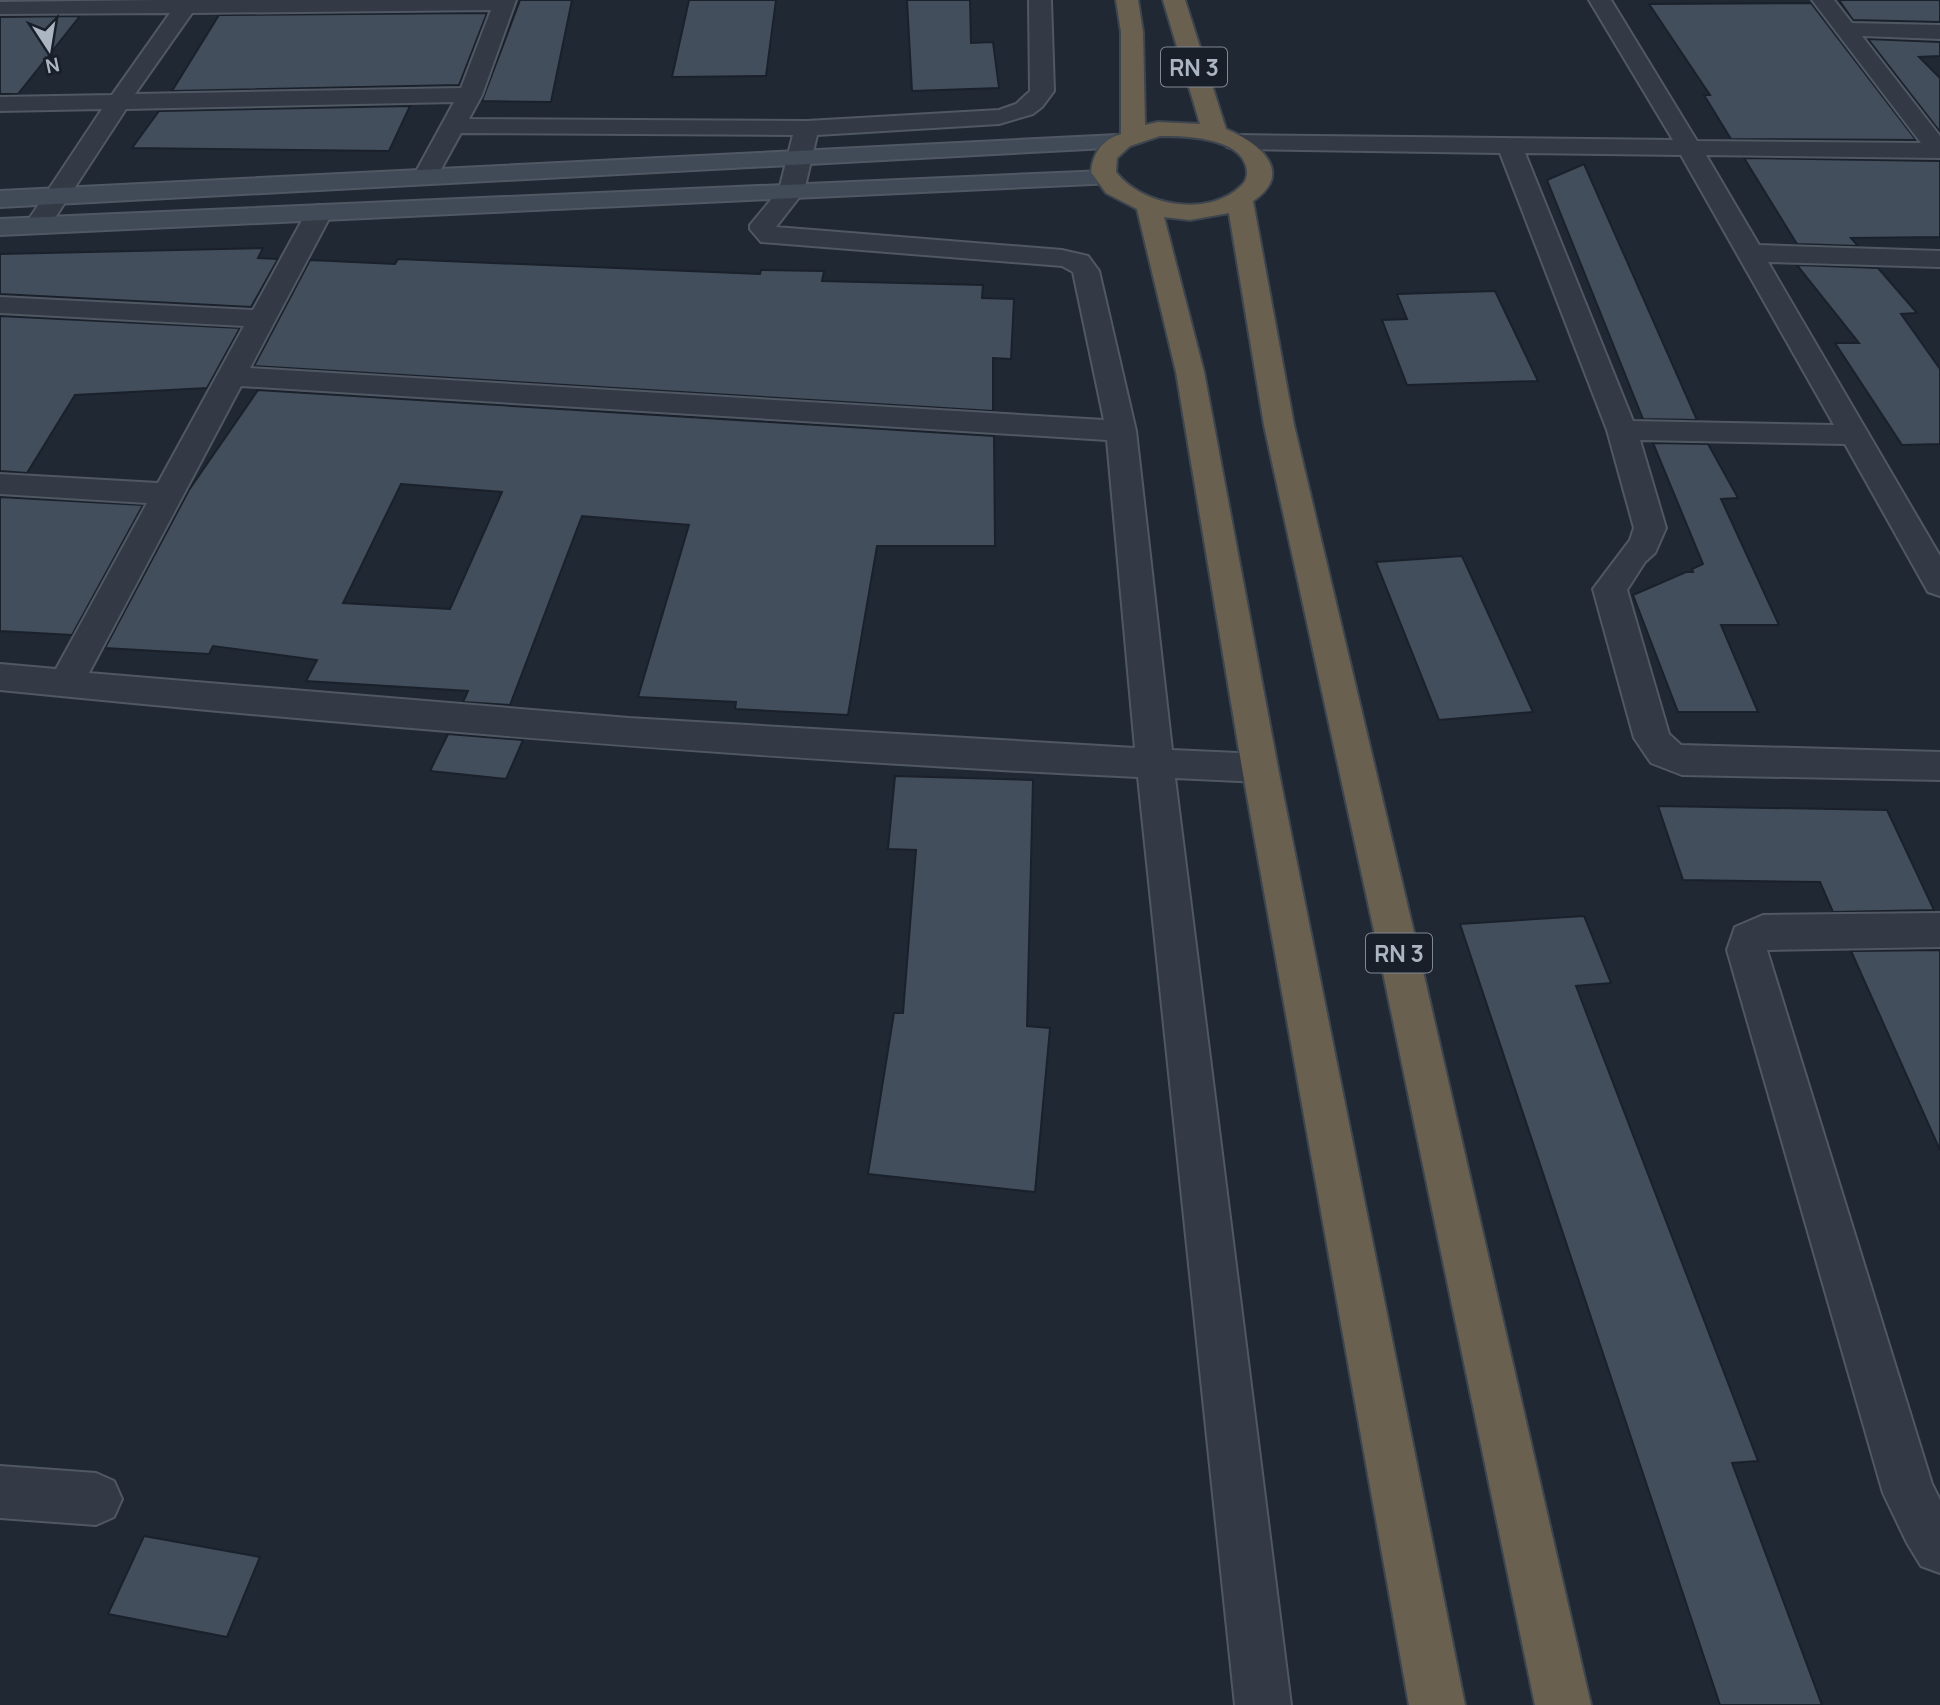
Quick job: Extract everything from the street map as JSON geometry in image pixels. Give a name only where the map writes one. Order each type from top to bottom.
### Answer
[{"type":"highway","name":"RN 3","points":[[1125,139],[1132,32],[1127,0]]},
{"type":"highway","name":"RN 3","points":[[1174,0],[1225,138]]},
{"type":"highway","points":[[1158,129],[1186,129],[1225,138],[1251,153],[1259,165],[1261,178],[1254,191],[1240,201],[1213,210],[1192,211],[1149,206],[1121,194],[1105,178],[1102,165],[1106,153],[1125,139],[1158,129]]},
{"type":"highway","name":"RN 3","points":[[1240,201],[1279,425],[1400,958],[1563,1705]]},
{"type":"highway","points":[[1149,206],[1190,372],[1260,768],[1437,1705]]},
{"type":"main road","points":[[0,199],[799,159],[1125,139]]},
{"type":"main road","points":[[0,227],[319,213],[799,159],[1105,178]]},
{"type":"street","points":[[453,126],[799,159],[1019,113],[1035,104],[1042,91],[1040,0]]},
{"type":"street","points":[[1600,0],[1690,149],[1854,435],[1929,544],[1940,584]]},
{"type":"street","points":[[1800,0],[1823,0],[1939,151]]},
{"type":"street","points":[[0,8],[188,3],[505,1],[470,95],[425,177]]},
{"type":"street","points":[[38,225],[117,103],[188,3]]},
{"type":"street","points":[[1845,29],[1940,32]]},
{"type":"street","points":[[0,104],[470,95]]},
{"type":"street","points":[[1225,138],[1510,146],[1939,151]]},
{"type":"street","points":[[1510,146],[1622,430],[1650,528],[1644,545],[1634,554],[1611,589],[1652,738],[1659,750],[1668,757],[1682,761],[1940,766]]},
{"type":"street","points":[[799,159],[763,225],[763,229],[770,236],[1062,258],[1079,262],[1086,271],[1121,431],[1155,763],[1263,1705]]},
{"type":"street","points":[[66,683],[319,213]]},
{"type":"street","points":[[1748,253],[1940,259]]},
{"type":"street","points":[[0,305],[262,319]]},
{"type":"street","points":[[230,376],[1121,431]]},
{"type":"street","points":[[1622,430],[1854,435]]},
{"type":"street","points":[[0,484],[168,494]]},
{"type":"street","points":[[0,677],[245,702],[856,748],[1260,768]]},
{"type":"street","points":[[1940,930],[1763,932],[1749,939],[1747,950],[1909,1493],[1940,1548]]},
{"type":"street","points":[[0,1492],[96,1499]]},
{"type":"building","points":[[520,0],[572,0],[551,102],[482,101]]},
{"type":"building","points":[[689,0],[776,0],[766,76],[672,77]]},
{"type":"building","points":[[907,0],[970,0],[971,43],[993,42],[999,88],[912,91]]},
{"type":"building","points":[[1839,0],[1940,0],[1940,22],[1853,20]]},
{"type":"building","points":[[1811,3],[1916,140],[1731,139],[1704,95],[1710,95],[1649,4]]},
{"type":"building","points":[[487,13],[459,85],[172,91],[219,15]]},
{"type":"building","points":[[80,16],[18,94],[0,94],[0,17]]},
{"type":"building","points":[[1868,39],[1940,42],[1940,56],[1919,57],[1940,78],[1940,132]]},
{"type":"building","points":[[410,106],[389,151],[132,148],[159,111]]},
{"type":"building","points":[[1744,158],[1940,161],[1940,237],[1851,238],[1858,246],[1797,244]]},
{"type":"building","points":[[1584,164],[1697,420],[1643,419],[1547,180]]},
{"type":"building","points":[[263,248],[258,258],[278,259],[251,307],[0,294],[0,254]]},
{"type":"building","points":[[398,259],[760,274],[761,270],[824,271],[822,281],[983,285],[982,298],[1014,299],[1011,359],[993,358],[993,411],[254,366],[310,260],[395,264]]},
{"type":"building","points":[[1797,265],[1878,268],[1917,313],[1901,314],[1940,369],[1940,444],[1902,445],[1835,343],[1859,343]]},
{"type":"building","points":[[1495,291],[1538,381],[1407,385],[1382,320],[1407,319],[1397,294]]},
{"type":"building","points":[[0,316],[240,328],[207,388],[75,395],[27,473],[0,471]]},
{"type":"building","points":[[258,390],[994,436],[995,546],[877,546],[848,715],[735,709],[736,702],[638,697],[689,525],[582,516],[510,705],[463,702],[468,691],[306,681],[317,660],[213,646],[209,654],[105,648],[189,490]],"holes":[[[401,484],[502,492],[450,609],[343,603]]]},
{"type":"building","points":[[1653,443],[1708,444],[1738,498],[1721,499],[1779,625],[1721,625],[1758,712],[1678,712],[1633,595],[1686,572],[1693,572],[1692,569],[1703,564]]},
{"type":"building","points":[[0,497],[143,505],[72,635],[0,631]]},
{"type":"building","points":[[1462,556],[1533,712],[1439,720],[1376,562]]},
{"type":"building","points":[[448,734],[523,740],[506,779],[430,771]]},
{"type":"building","points":[[895,776],[1033,780],[1027,1026],[1050,1028],[1035,1192],[868,1174],[894,1013],[903,1013],[916,850],[888,849]]},
{"type":"building","points":[[1658,806],[1887,810],[1934,910],[1833,912],[1820,882],[1683,880]]},
{"type":"building","points":[[1584,916],[1611,983],[1576,986],[1758,1461],[1732,1463],[1822,1705],[1720,1705],[1460,924]]},
{"type":"building","points":[[1940,950],[1940,1150],[1851,951]]},
{"type":"building","points":[[144,1536],[260,1557],[227,1637],[108,1614]]}]
